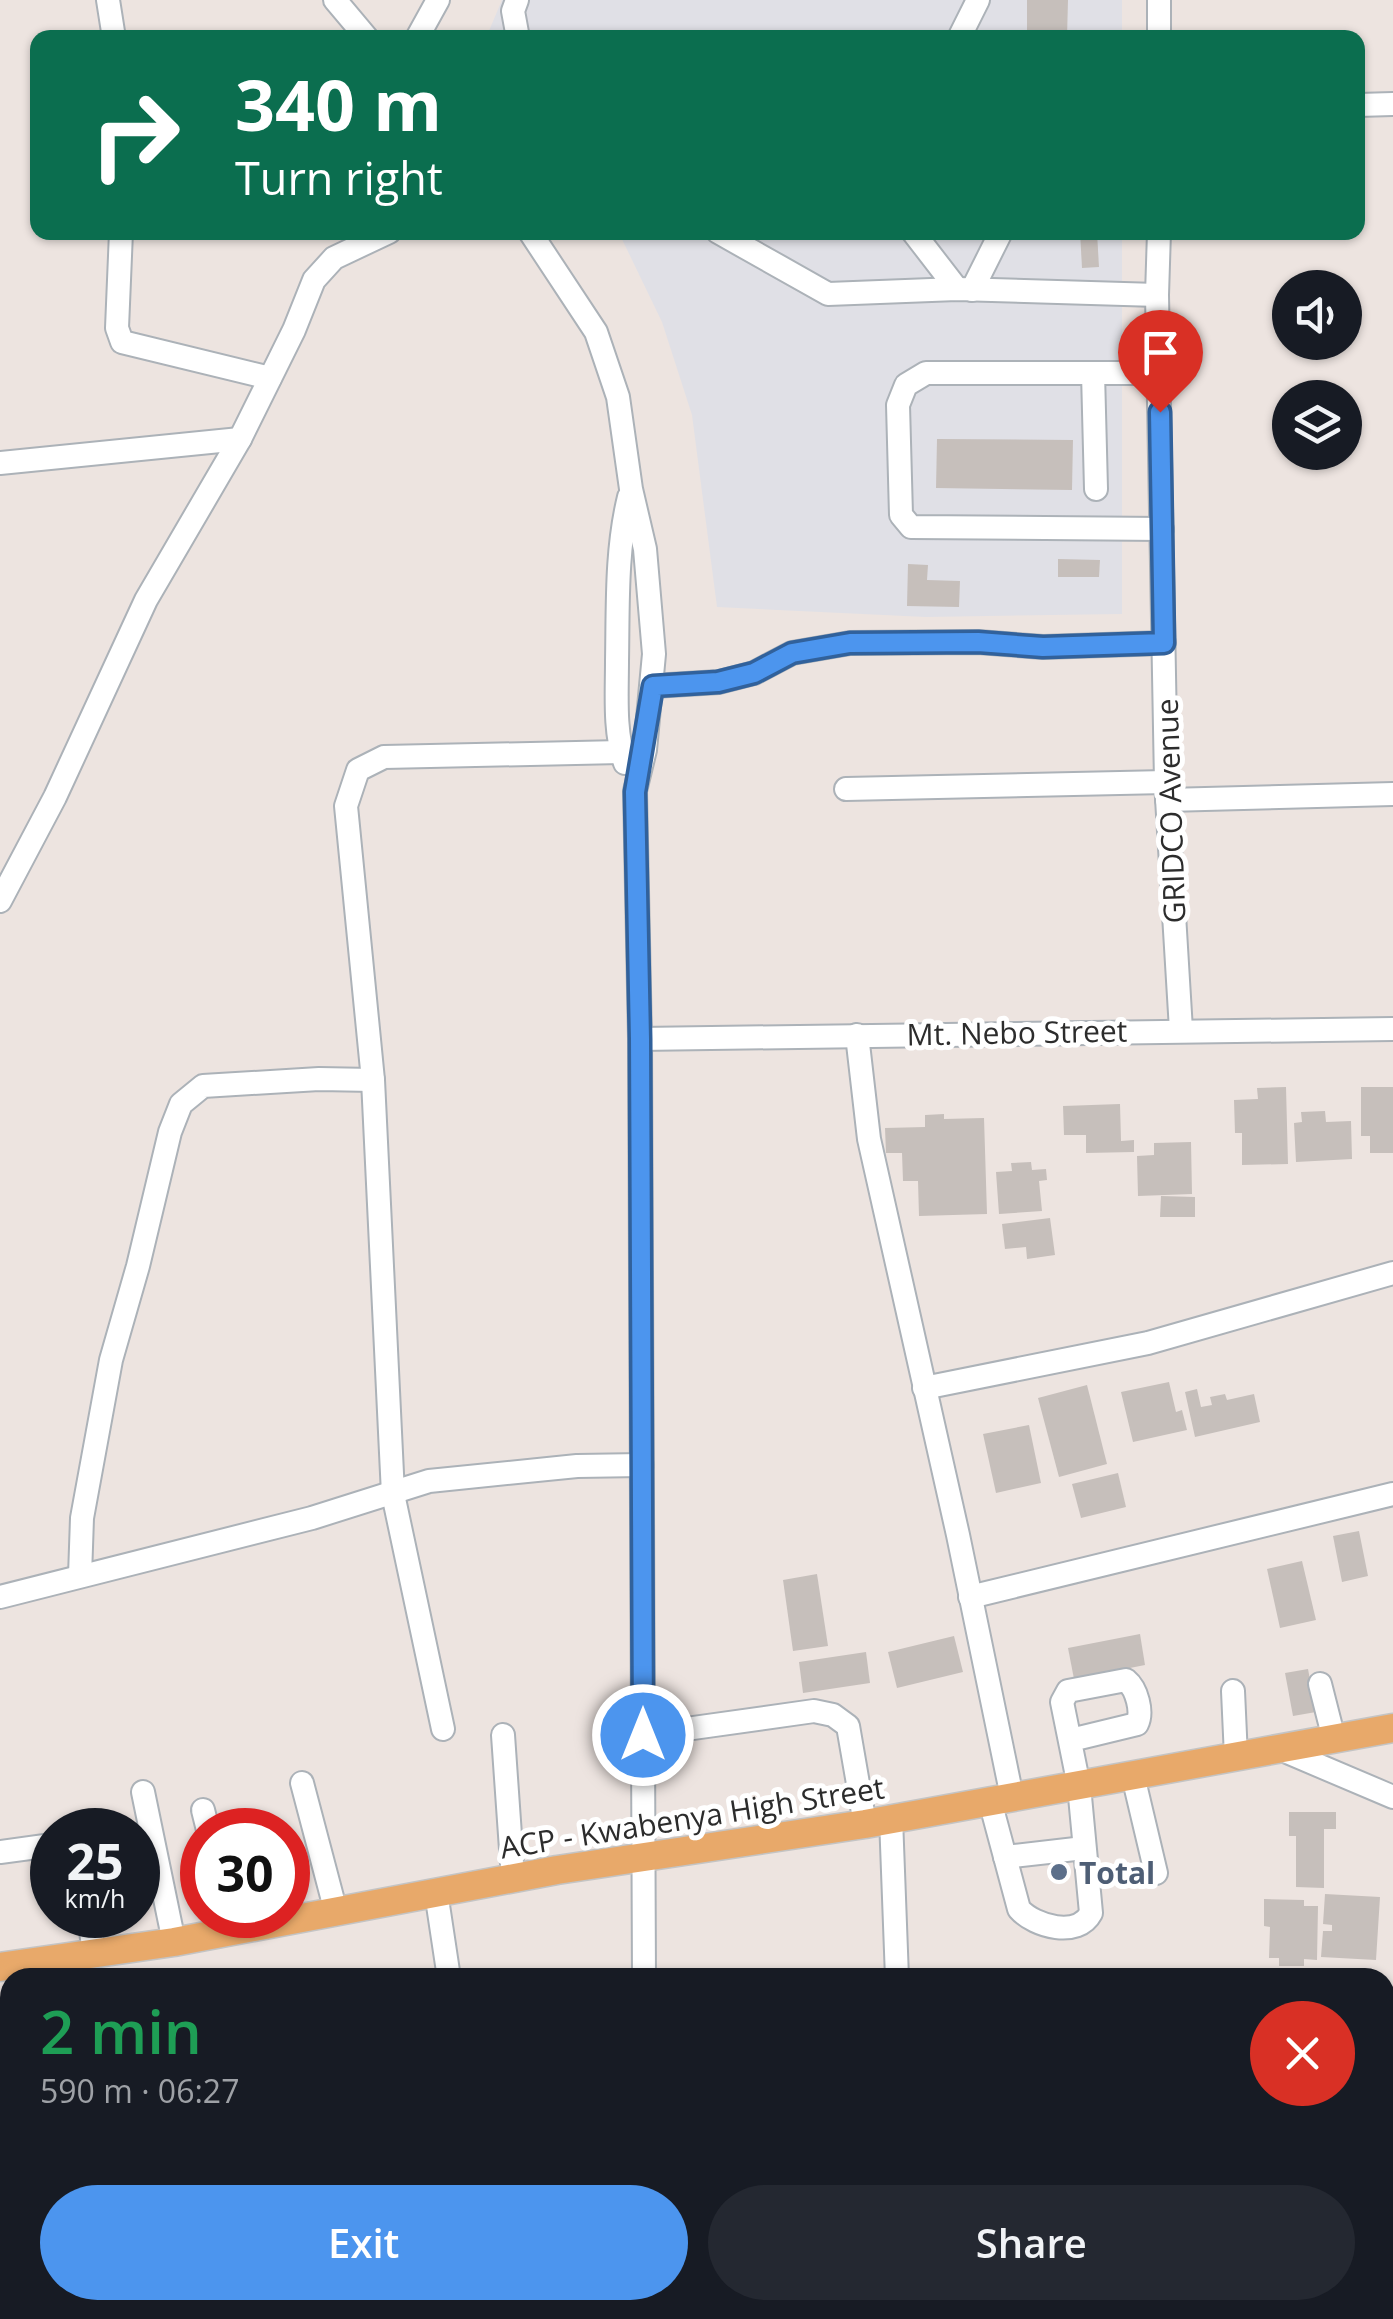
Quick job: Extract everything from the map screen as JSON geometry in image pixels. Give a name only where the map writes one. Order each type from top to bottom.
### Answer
[{"type":"main road","name":"ACP - Kwabenya High Street","points":[[310,1915],[644,1856],[878,1821],[1393,1728]]},
{"type":"main road","name":"ACP - Kwabenya High Street","points":[[0,1967],[186,1938]]},
{"type":"street","points":[[108,0],[113,30]]},
{"type":"street","points":[[335,0],[360,30]]},
{"type":"street","points":[[421,30],[438,0]]},
{"type":"street","points":[[517,30],[514,11],[518,0]]},
{"type":"street","points":[[963,30],[978,0]]},
{"type":"street","points":[[1159,0],[1159,30]]},
{"type":"street","points":[[1365,105],[1393,104]]},
{"type":"street","points":[[121,240],[117,328],[122,342],[270,378]]},
{"type":"street","points":[[0,902],[55,797],[146,600],[240,439],[314,280],[334,258],[372,240]]},
{"type":"street","points":[[535,240],[596,332],[618,397],[645,550],[654,654],[653,686],[635,792],[640,1039],[644,1968]]},
{"type":"street","points":[[732,240],[828,294],[965,290],[1157,295]]},
{"type":"street","points":[[920,240],[965,290]]},
{"type":"street","points":[[965,290],[997,240]]},
{"type":"street","name":"GRIDCO Avenue","points":[[1159,240],[1167,791],[1181,1030]]},
{"type":"street","points":[[1160,373],[926,373],[906,384],[898,405],[900,515],[911,528],[1162,529]]},
{"type":"street","points":[[1093,373],[1096,489]]},
{"type":"street","points":[[0,463],[240,439]]},
{"type":"street","points":[[632,488],[624,516],[618,577],[617,697],[621,752],[635,792]]},
{"type":"street","points":[[653,686],[718,682],[754,673],[792,653],[850,643],[978,642],[1043,647],[1164,643]]},
{"type":"street","points":[[443,1730],[393,1494],[373,1080],[346,806],[358,770],[384,757],[621,752]]},
{"type":"street","points":[[846,789],[1393,794]]},
{"type":"street","name":"Mt. Nebo Street","points":[[640,1039],[1393,1029]]},
{"type":"street","points":[[857,1035],[870,1140],[970,1597],[1001,1799],[1006,1857],[1019,1908],[1028,1920],[1077,1928],[1085,1924],[1090,1913],[1071,1740]]},
{"type":"street","points":[[80,1576],[82,1518],[111,1360],[170,1132],[181,1104],[203,1086],[373,1080]]},
{"type":"street","points":[[924,1388],[1148,1342],[1393,1273]]},
{"type":"street","points":[[0,1598],[312,1518],[429,1481],[578,1466],[642,1466]]},
{"type":"street","points":[[970,1597],[1393,1494]]},
{"type":"street","points":[[1320,1684],[1334,1739]]},
{"type":"street","points":[[1233,1690],[1236,1757]]},
{"type":"street","points":[[643,1735],[796,1712],[834,1715],[848,1726],[878,1821],[895,1968]]},
{"type":"street","points":[[503,1734],[514,1878]]},
{"type":"street","points":[[1280,1749],[1393,1798]]},
{"type":"street","points":[[1133,1776],[1156,1873]]},
{"type":"street","points":[[302,1783],[336,1912]]},
{"type":"street","points":[[143,1792],[174,1942]]},
{"type":"street","points":[[0,1852],[30,1848]]},
{"type":"street","points":[[1006,1857],[1084,1848]]},
{"type":"street","points":[[436,1892],[447,1968]]},
{"type":"street","points":[[91,1938],[94,1955]]},
{"type":"shaded area","points":[[502,0],[1122,0],[1122,30],[489,30]]},
{"type":"shaded area","points":[[622,240],[1122,240],[1122,614],[926,617],[717,607],[692,415],[662,322]]},
{"type":"building","points":[[1027,0],[1068,0],[1067,30],[1027,30]]},
{"type":"building","points":[[1080,240],[1097,240],[1099,267],[1082,268]]},
{"type":"building","points":[[937,439],[1073,440],[1072,490],[936,488]]},
{"type":"building","points":[[1058,559],[1100,560],[1099,577],[1058,577]]},
{"type":"building","points":[[908,564],[928,565],[927,580],[960,581],[959,607],[907,606]]},
{"type":"building","points":[[1286,1087],[1288,1164],[1242,1165],[1242,1133],[1235,1133],[1234,1100],[1258,1099],[1257,1088]]},
{"type":"building","points":[[1361,1087],[1393,1087],[1393,1153],[1370,1153],[1370,1136],[1361,1136]]},
{"type":"building","points":[[1120,1104],[1121,1141],[1134,1140],[1134,1152],[1086,1153],[1086,1135],[1064,1135],[1063,1106]]},
{"type":"building","points":[[1325,1111],[1326,1122],[1351,1121],[1352,1159],[1296,1162],[1294,1123],[1302,1122],[1301,1112]]},
{"type":"building","points":[[944,1114],[944,1119],[984,1118],[987,1214],[919,1216],[918,1181],[903,1181],[902,1153],[886,1153],[885,1128],[925,1127],[925,1115]]},
{"type":"building","points":[[1191,1142],[1192,1194],[1138,1196],[1137,1156],[1154,1155],[1154,1143]]},
{"type":"building","points":[[1031,1162],[1032,1170],[1046,1169],[1047,1180],[1039,1181],[1042,1211],[999,1214],[996,1172],[1012,1171],[1011,1163]]},
{"type":"building","points":[[1161,1196],[1195,1197],[1195,1217],[1160,1217]]},
{"type":"building","points":[[1050,1218],[1055,1255],[1027,1259],[1026,1247],[1005,1249],[1002,1224]]},
{"type":"building","points":[[1169,1382],[1176,1412],[1182,1410],[1187,1430],[1133,1442],[1121,1392]]},
{"type":"building","points":[[1087,1385],[1107,1464],[1059,1477],[1038,1398]]},
{"type":"building","points":[[1197,1389],[1201,1407],[1212,1405],[1210,1397],[1225,1394],[1227,1400],[1254,1394],[1260,1422],[1195,1437],[1185,1392]]},
{"type":"building","points":[[1029,1425],[1041,1483],[996,1493],[983,1434]]},
{"type":"building","points":[[1118,1473],[1126,1507],[1081,1518],[1072,1484]]},
{"type":"building","points":[[1359,1531],[1368,1576],[1342,1582],[1333,1536]]},
{"type":"building","points":[[1302,1561],[1316,1620],[1280,1628],[1267,1569]]},
{"type":"building","points":[[817,1574],[828,1646],[793,1651],[783,1580]]},
{"type":"building","points":[[1140,1634],[1145,1665],[1074,1679],[1068,1648]]},
{"type":"building","points":[[954,1636],[963,1672],[897,1688],[888,1652]]},
{"type":"building","points":[[866,1652],[870,1683],[803,1693],[799,1662]]},
{"type":"building","points":[[1308,1669],[1316,1712],[1293,1716],[1285,1673]]},
{"type":"building","points":[[1289,1812],[1336,1812],[1336,1829],[1324,1829],[1324,1888],[1296,1887],[1296,1836],[1289,1836]]},
{"type":"building","points":[[1325,1894],[1380,1897],[1376,1960],[1321,1957],[1323,1931],[1332,1931],[1332,1925],[1323,1924]]},
{"type":"building","points":[[1264,1899],[1304,1900],[1304,1906],[1318,1906],[1317,1960],[1304,1959],[1304,1966],[1279,1966],[1279,1958],[1269,1958],[1270,1927],[1264,1926]]},
{"type":"place","name":"Total","points":[[1059,1872]]},
{"type":"route","points":[[643,1735],[635,792],[653,686],[718,682],[754,673],[792,653],[850,643],[978,642],[1043,647],[1164,643],[1160,412]]}]
